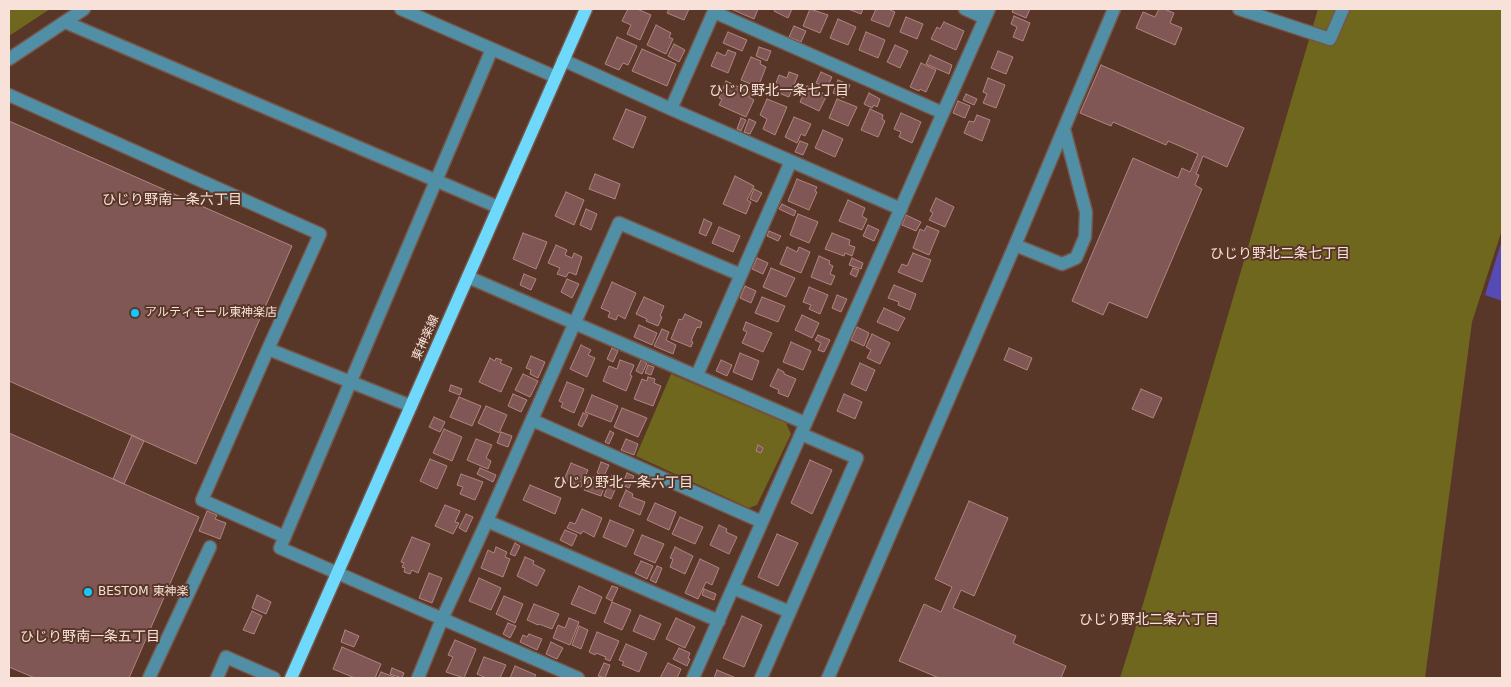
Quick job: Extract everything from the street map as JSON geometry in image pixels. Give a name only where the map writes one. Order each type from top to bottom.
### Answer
[{"type":"main road","name":"東神楽線","points":[[291,678],[586,9]]},
{"type":"street","points":[[9,60],[84,9]]},
{"type":"street","points":[[401,9],[556,77]]},
{"type":"street","points":[[693,678],[987,13],[964,9]]},
{"type":"street","points":[[828,678],[1015,245],[1114,9]]},
{"type":"street","points":[[1239,9],[1330,39],[1343,9]]},
{"type":"street","points":[[671,109],[715,10],[943,113]]},
{"type":"street","points":[[65,22],[498,207]]},
{"type":"street","points":[[492,49],[280,548],[578,678]]},
{"type":"street","points":[[563,60],[671,109],[901,208]]},
{"type":"street","points":[[9,95],[320,234],[202,500],[285,537]]},
{"type":"street","points":[[1015,245],[1062,264],[1076,258],[1084,237],[1086,212],[1064,130]]},
{"type":"street","points":[[697,375],[791,161]]},
{"type":"street","points":[[418,678],[442,619],[488,521],[619,223],[741,275]]},
{"type":"street","points":[[468,276],[697,375],[803,428],[857,458],[761,678]]},
{"type":"street","points":[[268,349],[411,406]]},
{"type":"street","points":[[532,420],[762,522]]},
{"type":"street","points":[[488,521],[719,621]]},
{"type":"street","points":[[149,678],[210,547]]},
{"type":"street","points":[[733,588],[790,612]]},
{"type":"street","points":[[217,678],[226,657],[274,678]]},
{"type":"shaded area","points":[[9,9],[50,9],[9,36]]},
{"type":"shaded area","points":[[1318,9],[1502,9],[1502,230],[1472,322],[1425,678],[1120,678],[1143,604]]},
{"type":"shaded area","points":[[1502,240],[1502,301],[1485,295]]},
{"type":"shaded area","points":[[671,374],[786,423],[791,434],[757,505],[749,508],[636,456]]},
{"type":"building","points":[[628,9],[637,9],[651,15],[640,40],[627,34],[631,25],[622,21]]},
{"type":"building","points":[[669,9],[689,9],[684,20],[667,13]]},
{"type":"building","points":[[731,9],[758,9],[754,19]]},
{"type":"building","points":[[775,9],[792,9],[788,18],[774,11]]},
{"type":"building","points":[[810,9],[828,15],[820,33],[803,26]]},
{"type":"building","points":[[848,9],[863,9],[861,14]]},
{"type":"building","points":[[876,9],[888,9],[895,12],[889,27],[871,20]]},
{"type":"building","points":[[1013,9],[1030,9],[1026,18],[1012,12]]},
{"type":"building","points":[[1159,9],[1174,13],[1170,23],[1182,28],[1175,45],[1136,28],[1143,12],[1155,17]]},
{"type":"building","points":[[1014,16],[1030,23],[1023,41],[1013,37],[1017,27],[1011,24]]},
{"type":"building","points":[[906,17],[923,24],[917,39],[900,32]]},
{"type":"building","points":[[838,19],[856,27],[848,45],[830,38]]},
{"type":"building","points":[[944,22],[964,31],[956,50],[931,39],[937,27],[940,29]]},
{"type":"building","points":[[656,25],[671,33],[669,37],[673,39],[666,54],[647,45]]},
{"type":"building","points":[[794,26],[806,31],[801,42],[789,37]]},
{"type":"building","points":[[728,32],[747,40],[742,51],[723,43]]},
{"type":"building","points":[[866,32],[885,40],[878,58],[859,50]]},
{"type":"building","points":[[617,37],[637,46],[628,65],[623,63],[619,70],[605,64]]},
{"type":"building","points":[[674,44],[685,50],[679,62],[668,56]]},
{"type":"building","points":[[895,45],[908,51],[900,68],[887,62]]},
{"type":"building","points":[[759,47],[771,51],[767,61],[756,56]]},
{"type":"building","points":[[642,49],[676,64],[667,86],[632,71]]},
{"type":"building","points":[[728,50],[736,53],[728,73],[711,66],[717,52],[725,56]]},
{"type":"building","points":[[998,51],[1013,57],[1006,74],[991,68]]},
{"type":"building","points":[[930,55],[952,65],[949,74],[926,64]]},
{"type":"building","points":[[751,57],[761,61],[760,64],[766,67],[758,87],[741,80]]},
{"type":"building","points":[[921,63],[936,70],[926,92],[910,87]]},
{"type":"building","points":[[1101,65],[1244,128],[1227,167],[1203,156],[1196,174],[1199,175],[1195,185],[1202,189],[1147,318],[1109,302],[1103,315],[1072,301],[1133,158],[1178,178],[1182,168],[1190,172],[1198,154],[1168,141],[1166,145],[1113,122],[1111,126],[1080,113]]},
{"type":"building","points":[[789,72],[798,75],[789,97],[773,91],[779,75],[787,78]]},
{"type":"building","points":[[821,72],[832,77],[827,88],[816,83]]},
{"type":"building","points":[[988,78],[1005,85],[996,108],[983,103],[987,94],[983,92]]},
{"type":"building","points":[[838,80],[850,85],[844,98],[833,93]]},
{"type":"building","points":[[726,81],[751,93],[749,97],[754,100],[746,117],[719,105],[722,99],[719,98]]},
{"type":"building","points":[[807,86],[827,95],[819,111],[800,102]]},
{"type":"building","points":[[869,93],[880,99],[877,107],[874,105],[872,108],[864,104]]},
{"type":"building","points":[[966,94],[977,99],[974,105],[963,100]]},
{"type":"building","points":[[767,99],[787,107],[775,135],[763,129],[767,119],[760,115]]},
{"type":"building","points":[[837,99],[857,107],[848,126],[829,118]]},
{"type":"building","points":[[958,101],[970,106],[965,118],[953,113]]},
{"type":"building","points":[[626,109],[646,117],[633,148],[613,139]]},
{"type":"building","points":[[870,109],[883,115],[882,119],[885,121],[878,137],[861,130]]},
{"type":"building","points":[[901,113],[921,122],[912,143],[899,137],[901,132],[894,129]]},
{"type":"building","points":[[977,115],[990,120],[982,141],[964,133],[969,121],[974,122]]},
{"type":"building","points":[[794,117],[811,124],[805,136],[801,134],[797,143],[785,137]]},
{"type":"building","points":[[741,118],[746,120],[741,131],[737,129]]},
{"type":"building","points":[[749,119],[756,122],[750,134],[744,132]]},
{"type":"building","name":"アルティモール東神楽店","points":[[9,121],[292,246],[196,464],[9,381]]},
{"type":"building","points":[[823,130],[843,139],[835,157],[815,148]]},
{"type":"building","points":[[800,141],[808,144],[803,155],[795,152]]},
{"type":"building","points":[[595,174],[620,184],[615,199],[589,189]]},
{"type":"building","points":[[735,176],[754,186],[747,200],[751,202],[746,214],[723,204]]},
{"type":"building","points":[[797,179],[817,187],[815,191],[817,192],[809,210],[788,201]]},
{"type":"building","points":[[754,189],[762,193],[757,202],[750,199]]},
{"type":"building","points":[[566,192],[584,200],[574,225],[555,216]]},
{"type":"building","points":[[936,198],[954,207],[945,227],[929,220],[933,213],[930,211]]},
{"type":"building","points":[[848,200],[865,208],[862,216],[867,219],[862,230],[839,221]]},
{"type":"building","points":[[782,204],[796,211],[794,216],[779,209]]},
{"type":"building","points":[[586,209],[597,214],[591,230],[580,225]]},
{"type":"building","points":[[798,214],[818,222],[809,243],[790,235]]},
{"type":"building","points":[[906,215],[921,222],[916,231],[902,225]]},
{"type":"building","points":[[704,219],[712,223],[706,236],[699,233]]},
{"type":"building","points":[[868,225],[879,230],[874,241],[863,236]]},
{"type":"building","points":[[927,226],[939,231],[929,255],[913,248],[920,229],[924,231]]},
{"type":"building","points":[[719,227],[740,236],[733,252],[712,243]]},
{"type":"building","points":[[769,231],[781,236],[778,241],[767,236]]},
{"type":"building","points":[[523,233],[547,242],[536,269],[513,259]]},
{"type":"building","points":[[832,233],[850,240],[849,245],[855,247],[852,256],[845,253],[844,256],[825,249]]},
{"type":"building","points":[[556,245],[567,250],[565,255],[572,258],[574,253],[582,257],[576,275],[569,272],[566,277],[557,274],[560,268],[548,263]]},
{"type":"building","points":[[787,247],[797,252],[799,247],[810,252],[801,273],[780,264]]},
{"type":"building","points":[[913,253],[931,260],[922,282],[898,272],[902,264],[907,266]]},
{"type":"building","points":[[819,256],[830,261],[829,264],[833,266],[830,274],[835,276],[831,285],[811,277]]},
{"type":"building","points":[[757,258],[768,263],[763,274],[752,269]]},
{"type":"building","points":[[852,258],[863,263],[861,269],[849,265]]},
{"type":"building","points":[[771,268],[795,278],[786,297],[763,287]]},
{"type":"building","points":[[853,268],[859,270],[856,277],[850,274]]},
{"type":"building","points":[[524,274],[536,279],[531,290],[520,285]]},
{"type":"building","points":[[567,279],[579,284],[572,298],[561,292]]},
{"type":"building","points":[[612,282],[636,293],[625,319],[618,315],[616,320],[608,317],[610,312],[601,308]]},
{"type":"building","points":[[894,285],[916,294],[910,310],[898,305],[899,302],[888,298]]},
{"type":"building","points":[[745,286],[756,291],[751,303],[740,298]]},
{"type":"building","points":[[809,287],[828,295],[820,314],[809,309],[811,305],[803,302]]},
{"type":"building","points":[[837,295],[847,299],[841,312],[832,308]]},
{"type":"building","points":[[644,297],[664,306],[658,326],[636,314]]},
{"type":"building","points":[[762,297],[785,306],[778,322],[755,313]]},
{"type":"building","points":[[884,308],[905,318],[898,331],[877,322]]},
{"type":"building","points":[[685,314],[702,322],[700,328],[697,327],[691,341],[693,342],[691,347],[671,339],[679,319],[682,320]]},
{"type":"building","points":[[802,315],[819,323],[812,338],[795,330]]},
{"type":"building","points":[[746,322],[772,333],[763,352],[742,343],[747,332],[743,330]]},
{"type":"building","points":[[639,325],[657,333],[652,345],[634,337]]},
{"type":"building","points":[[857,327],[869,333],[864,346],[851,340]]},
{"type":"building","points":[[662,329],[669,332],[666,340],[676,345],[673,354],[654,346]]},
{"type":"building","points":[[872,334],[890,343],[880,364],[867,358],[871,350],[866,347]]},
{"type":"building","points":[[818,335],[830,340],[824,352],[818,350],[821,343],[815,340]]},
{"type":"building","points":[[791,342],[811,351],[803,370],[783,362]]},
{"type":"building","points":[[581,345],[591,350],[588,355],[595,358],[587,377],[570,369]]},
{"type":"building","points":[[612,348],[618,351],[613,362],[607,359]]},
{"type":"building","points":[[1009,348],[1032,358],[1027,370],[1004,360]]},
{"type":"building","points":[[740,353],[759,361],[752,380],[733,372]]},
{"type":"building","points":[[531,356],[545,362],[538,378],[530,374],[531,370],[526,368]]},
{"type":"building","points":[[490,358],[495,361],[496,358],[502,360],[500,363],[512,368],[501,392],[479,382]]},
{"type":"building","points":[[620,360],[634,365],[626,391],[603,381],[609,366],[617,369]]},
{"type":"building","points":[[641,360],[647,363],[642,374],[636,371]]},
{"type":"building","points":[[721,360],[732,365],[727,376],[716,371]]},
{"type":"building","points":[[860,363],[875,370],[866,391],[851,384]]},
{"type":"building","points":[[648,365],[654,367],[651,375],[645,373]]},
{"type":"building","points":[[778,369],[796,379],[788,397],[778,393],[779,390],[770,386]]},
{"type":"building","points":[[523,374],[538,381],[530,397],[515,390]]},
{"type":"building","points":[[648,377],[655,379],[654,383],[661,386],[653,406],[634,399],[642,379],[647,381]]},
{"type":"building","points":[[567,382],[584,389],[574,413],[561,407],[563,403],[559,401]]},
{"type":"building","points":[[451,385],[462,389],[460,395],[449,391]]},
{"type":"building","points":[[1141,389],[1162,398],[1153,418],[1132,409]]},
{"type":"building","points":[[513,394],[527,400],[521,412],[508,406]]},
{"type":"building","points":[[844,394],[862,402],[855,419],[837,411]]},
{"type":"building","points":[[592,395],[618,406],[611,422],[585,412]]},
{"type":"building","points":[[459,397],[481,406],[472,426],[450,417]]},
{"type":"building","points":[[486,406],[507,415],[499,433],[478,423]]},
{"type":"building","points":[[622,408],[647,418],[638,437],[614,427]]},
{"type":"building","points":[[583,413],[588,415],[582,427],[578,425]]},
{"type":"building","points":[[434,417],[445,422],[440,432],[429,427]]},
{"type":"building","points":[[444,429],[462,437],[452,461],[433,453]]},
{"type":"building","points":[[610,431],[614,433],[609,444],[605,442]]},
{"type":"building","points":[[501,432],[512,436],[508,447],[497,443]]},
{"type":"building","name":"BESTOM 東神楽","points":[[9,433],[199,517],[129,678],[35,678],[9,667]]},
{"type":"building","points":[[132,435],[144,441],[124,484],[113,479]]},
{"type":"building","points":[[476,439],[492,445],[486,458],[491,461],[488,469],[467,460]]},
{"type":"building","points":[[626,439],[638,444],[634,455],[621,450]]},
{"type":"building","points":[[758,445],[763,448],[761,453],[756,451]]},
{"type":"building","points":[[430,459],[447,466],[437,489],[420,481]]},
{"type":"building","points":[[810,460],[832,470],[812,514],[791,503]]},
{"type":"building","points":[[601,462],[609,465],[604,476],[597,473]]},
{"type":"building","points":[[571,463],[588,470],[581,487],[564,480]]},
{"type":"building","points":[[480,468],[496,475],[493,482],[477,474]]},
{"type":"building","points":[[627,473],[634,476],[629,488],[622,485]]},
{"type":"building","points":[[461,474],[483,482],[475,500],[460,494],[463,487],[457,485]]},
{"type":"building","points":[[612,475],[620,478],[611,499],[604,496]]},
{"type":"building","points":[[590,476],[606,483],[601,496],[584,490]]},
{"type":"building","points":[[530,485],[561,498],[555,514],[523,500]]},
{"type":"building","points":[[626,490],[633,494],[632,497],[645,502],[640,515],[619,506]]},
{"type":"building","points":[[969,501],[1008,518],[974,596],[961,590],[953,608],[1016,636],[1013,643],[1066,666],[1061,678],[939,678],[899,661],[924,604],[941,612],[952,587],[935,579]]},
{"type":"building","points":[[655,503],[676,512],[669,530],[647,520]]},
{"type":"building","points":[[445,505],[460,511],[455,522],[459,523],[453,534],[435,526]]},
{"type":"building","points":[[582,509],[602,518],[594,537],[583,531],[581,534],[567,528],[570,522],[575,524]]},
{"type":"building","points":[[207,511],[217,515],[215,519],[226,523],[220,539],[199,531]]},
{"type":"building","points":[[466,514],[473,517],[466,532],[459,528]]},
{"type":"building","points":[[680,517],[703,527],[695,544],[672,534]]},
{"type":"building","points":[[610,520],[634,530],[626,547],[603,537]]},
{"type":"building","points":[[719,525],[727,529],[726,532],[737,537],[729,554],[710,545]]},
{"type":"building","points":[[565,530],[577,535],[572,546],[560,540]]},
{"type":"building","points":[[777,534],[798,543],[778,586],[758,577]]},
{"type":"building","points":[[642,535],[664,544],[655,563],[634,554]]},
{"type":"building","points":[[412,537],[430,544],[418,573],[412,570],[410,574],[404,572],[405,568],[402,567],[404,563],[401,562]]},
{"type":"building","points":[[515,543],[520,546],[515,556],[510,554]]},
{"type":"building","points":[[496,547],[507,552],[505,557],[510,559],[503,577],[481,568],[488,550],[494,553]]},
{"type":"building","points":[[675,547],[693,556],[685,574],[670,567],[673,559],[670,558]]},
{"type":"building","points":[[525,557],[534,561],[533,564],[545,570],[537,586],[517,576]]},
{"type":"building","points":[[700,559],[719,568],[712,585],[706,582],[698,599],[685,593]]},
{"type":"building","points":[[641,561],[653,566],[647,579],[635,573]]},
{"type":"building","points":[[657,566],[662,568],[656,583],[650,580]]},
{"type":"building","points":[[429,573],[442,578],[432,603],[419,598]]},
{"type":"building","points":[[479,578],[501,588],[491,610],[469,601]]},
{"type":"building","points":[[579,586],[602,597],[595,614],[571,604]]},
{"type":"building","points":[[612,586],[618,588],[612,601],[606,598]]},
{"type":"building","points":[[704,589],[716,594],[714,600],[702,595]]},
{"type":"building","points":[[257,595],[271,602],[266,614],[252,608]]},
{"type":"building","points":[[504,596],[523,604],[515,623],[496,614]]},
{"type":"building","points":[[612,602],[631,610],[622,630],[604,622]]},
{"type":"building","points":[[534,604],[559,614],[552,629],[527,620]]},
{"type":"building","points":[[252,611],[262,616],[254,634],[243,630]]},
{"type":"building","points":[[640,615],[661,624],[654,640],[633,631]]},
{"type":"building","points":[[742,616],[762,625],[744,667],[723,658]]},
{"type":"building","points":[[569,618],[579,622],[570,645],[553,638],[558,625],[565,628]]},
{"type":"building","points":[[676,618],[695,627],[685,648],[666,639]]},
{"type":"building","points":[[508,623],[516,626],[510,638],[503,634]]},
{"type":"building","points":[[579,626],[588,630],[581,649],[572,645]]},
{"type":"building","points":[[345,630],[359,636],[354,647],[341,642]]},
{"type":"building","points":[[597,632],[619,641],[610,661],[605,659],[606,657],[589,652]]},
{"type":"building","points":[[529,634],[542,639],[537,650],[520,642],[523,635],[527,637]]},
{"type":"building","points":[[455,640],[476,649],[464,678],[446,672],[453,657],[448,655]]},
{"type":"building","points":[[551,642],[563,648],[557,659],[546,654]]},
{"type":"building","points":[[626,644],[647,653],[639,672],[622,665],[624,662],[619,660]]},
{"type":"building","points":[[342,647],[381,664],[375,678],[355,678],[333,669]]},
{"type":"building","points":[[679,648],[690,653],[687,666],[673,659]]},
{"type":"building","points":[[484,657],[506,665],[500,678],[486,678],[477,674]]},
{"type":"building","points":[[604,663],[610,665],[605,678],[598,676]]},
{"type":"building","points":[[668,663],[681,669],[677,678],[660,678]]},
{"type":"building","points":[[515,666],[536,675],[534,678],[510,678]]},
{"type":"building","points":[[392,668],[404,673],[402,678],[390,674]]},
{"type":"building","points":[[717,670],[736,678],[714,678]]},
{"type":"building","points":[[381,672],[397,678],[378,678]]},
{"type":"place","name":"アルティモール東神楽店","points":[[135,313]]},
{"type":"place","name":"BESTOM 東神楽","points":[[88,592]]},
{"type":"district","name":"ひじり野北一条七丁目","points":[[779,91]]},
{"type":"district","name":"ひじり野南一条六丁目","points":[[172,200]]},
{"type":"district","name":"ひじり野北二条七丁目","points":[[1280,254]]},
{"type":"district","name":"ひじり野北一条六丁目","points":[[623,483]]},
{"type":"district","name":"ひじり野北二条六丁目","points":[[1149,620]]},
{"type":"district","name":"ひじり野南一条五丁目","points":[[90,637]]}]
